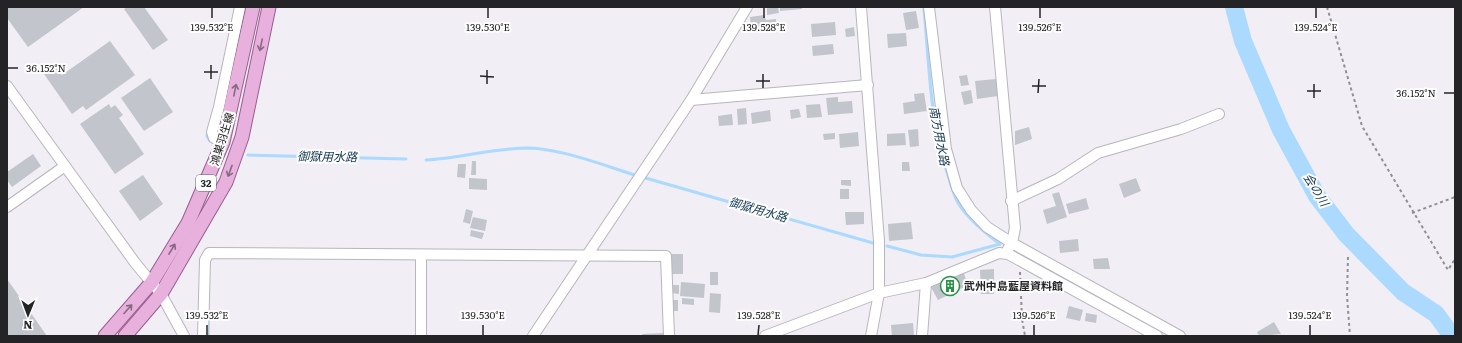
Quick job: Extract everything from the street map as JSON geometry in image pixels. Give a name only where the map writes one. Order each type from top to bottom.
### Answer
[{"type":"main road","name":"鴻巣羽生線","points":[[105,336],[152,282],[188,223],[223,142],[253,7]]},
{"type":"main road","name":"鴻巣羽生線","points":[[125,336],[161,294],[226,182],[242,137],[269,7]]},
{"type":"street","points":[[223,142],[214,138],[212,132],[240,7]]},
{"type":"street","points":[[533,336],[691,100],[747,7]]},
{"type":"street","points":[[861,7],[879,241],[879,293],[871,336]]},
{"type":"street","points":[[929,7],[946,149],[957,188],[970,210],[987,227],[1012,243],[1180,336]]},
{"type":"street","points":[[995,7],[1008,140],[1011,200],[1015,228],[1012,243],[1005,254]]},
{"type":"street","points":[[691,100],[868,85]]},
{"type":"street","points":[[7,86],[136,264],[161,294],[184,336]]},
{"type":"street","points":[[1011,200],[1058,179],[1098,152],[1181,129],[1219,114]]},
{"type":"street","points":[[7,207],[65,166]]},
{"type":"street","points":[[203,336],[205,260],[209,253],[666,256],[669,336]]},
{"type":"street","points":[[765,336],[879,293],[926,283],[999,253],[1005,254],[1020,261],[1157,336]]},
{"type":"street","points":[[420,255],[421,336]]},
{"type":"street","points":[[922,336],[926,283]]},
{"type":"path","points":[[1327,7],[1362,126],[1412,213],[1448,270],[1455,259]]},
{"type":"path","points":[[1412,213],[1455,197]]},
{"type":"path","points":[[1348,257],[1347,296],[1350,336]]},
{"type":"path","points":[[1020,261],[1024,336]]},
{"type":"building","points":[[7,7],[84,7],[28,47],[7,18]]},
{"type":"building","points":[[127,7],[144,7],[168,40],[153,50],[124,9]]},
{"type":"building","points":[[767,7],[778,7],[779,13],[767,15]]},
{"type":"building","points":[[780,7],[802,7],[802,9],[780,11]]},
{"type":"building","points":[[916,11],[919,28],[906,30],[903,13]]},
{"type":"building","points":[[764,15],[766,20],[776,19],[777,27],[751,29],[750,17]]},
{"type":"building","points":[[835,22],[836,35],[812,37],[811,24]]},
{"type":"building","points":[[854,27],[855,36],[846,37],[845,29]]},
{"type":"building","points":[[906,33],[907,46],[888,48],[887,34]]},
{"type":"building","points":[[110,41],[135,75],[86,110],[83,106],[72,114],[44,74],[55,66],[62,75]]},
{"type":"building","points":[[833,44],[834,54],[813,56],[812,46]]},
{"type":"building","points":[[967,75],[969,85],[961,86],[959,76]]},
{"type":"building","points":[[150,78],[173,112],[144,131],[121,98]]},
{"type":"building","points":[[996,79],[998,96],[977,99],[975,81]]},
{"type":"building","points":[[971,90],[973,103],[964,105],[961,92]]},
{"type":"building","points":[[924,93],[927,111],[904,114],[903,103],[915,101],[914,94]]},
{"type":"building","points":[[838,97],[838,102],[852,101],[853,113],[828,115],[826,98]]},
{"type":"building","points":[[109,104],[111,108],[115,105],[123,115],[119,118],[144,154],[115,174],[80,124]]},
{"type":"building","points":[[820,104],[822,117],[807,118],[806,105]]},
{"type":"building","points":[[746,108],[747,124],[738,125],[737,109]]},
{"type":"building","points":[[799,109],[801,117],[791,119],[790,110]]},
{"type":"building","points":[[770,110],[771,121],[752,124],[751,113]]},
{"type":"building","points":[[732,114],[733,125],[719,126],[718,116]]},
{"type":"building","points":[[1029,127],[1032,139],[1015,145],[1015,131]]},
{"type":"building","points":[[918,129],[919,146],[910,147],[908,130]]},
{"type":"building","points":[[858,132],[859,146],[840,148],[839,134]]},
{"type":"building","points":[[835,133],[835,139],[824,140],[823,134]]},
{"type":"building","points":[[905,133],[906,145],[887,146],[887,134]]},
{"type":"building","points":[[33,154],[41,166],[12,187],[7,180],[7,172]]},
{"type":"building","points":[[472,161],[476,161],[476,175],[471,175]]},
{"type":"building","points":[[902,162],[909,162],[910,171],[902,171]]},
{"type":"building","points":[[458,164],[466,164],[465,178],[457,177]]},
{"type":"building","points":[[143,175],[163,204],[140,221],[119,191]]},
{"type":"building","points":[[469,178],[487,179],[487,190],[469,189]]},
{"type":"building","points":[[1136,178],[1141,191],[1124,198],[1119,184]]},
{"type":"building","points":[[841,180],[851,180],[851,186],[841,185]]},
{"type":"building","points":[[840,189],[849,189],[849,199],[840,199]]},
{"type":"building","points":[[1059,192],[1067,217],[1047,224],[1043,210],[1056,206],[1052,194]]},
{"type":"building","points":[[1086,198],[1089,209],[1069,214],[1066,204]]},
{"type":"building","points":[[466,209],[473,211],[470,224],[463,222]]},
{"type":"building","points":[[845,212],[864,212],[864,224],[846,225]]},
{"type":"building","points":[[473,217],[487,220],[485,231],[470,228]]},
{"type":"building","points":[[911,222],[913,239],[889,241],[888,224]]},
{"type":"building","points":[[471,230],[484,233],[482,239],[470,236]]},
{"type":"building","points":[[1078,239],[1079,251],[1060,253],[1059,241]]},
{"type":"building","points":[[671,254],[683,254],[683,274],[670,274]]},
{"type":"building","points":[[1108,258],[1110,269],[1094,269],[1093,259]]},
{"type":"building","points":[[994,269],[994,294],[981,294],[980,270]]},
{"type":"building","name":"武州中島藍屋資料館","points":[[963,271],[968,285],[938,300],[931,287]]},
{"type":"building","points":[[710,272],[718,272],[718,285],[710,285]]},
{"type":"building","points":[[7,279],[47,336],[7,336]]},
{"type":"building","points":[[681,282],[705,284],[704,298],[680,296]]},
{"type":"building","points":[[671,285],[679,285],[679,294],[671,293]]},
{"type":"building","points":[[710,293],[721,294],[720,313],[709,312]]},
{"type":"building","points":[[682,298],[694,299],[694,305],[682,304]]},
{"type":"building","points":[[673,300],[678,300],[678,311],[672,311]]},
{"type":"building","points":[[1069,306],[1083,310],[1080,321],[1066,318]]},
{"type":"building","points":[[1086,313],[1097,315],[1096,323],[1085,321]]},
{"type":"building","points":[[1274,322],[1281,334],[1259,336],[1257,332]]},
{"type":"building","points":[[913,323],[914,336],[892,336],[891,325]]},
{"type":"building","points":[[664,333],[664,336],[642,336],[642,334]]},
{"type":"waterway","name":"会の川","points":[[1234,7],[1243,41],[1281,130],[1317,196],[1346,234],[1403,292],[1436,314],[1452,336]]},
{"type":"waterway","name":"南方用水路","points":[[924,9],[929,71],[937,132],[941,152],[952,188],[958,203],[967,215],[1000,244]]},
{"type":"waterway","name":"御獄用水路","points":[[208,132],[207,136],[210,141]]},
{"type":"waterway","name":"御獄用水路","points":[[426,160],[515,148],[528,148],[569,154],[635,175]]},
{"type":"waterway","name":"御獄用水路","points":[[248,155],[406,159]]},
{"type":"waterway","name":"御獄用水路","points":[[642,177],[873,243]]},
{"type":"waterway","name":"御獄用水路","points":[[887,246],[921,255],[952,257],[1000,244]]},
{"type":"waterway","points":[[208,319],[208,336]]},
{"type":"place","name":"武州中島藍屋資料館","points":[[950,286]]}]
